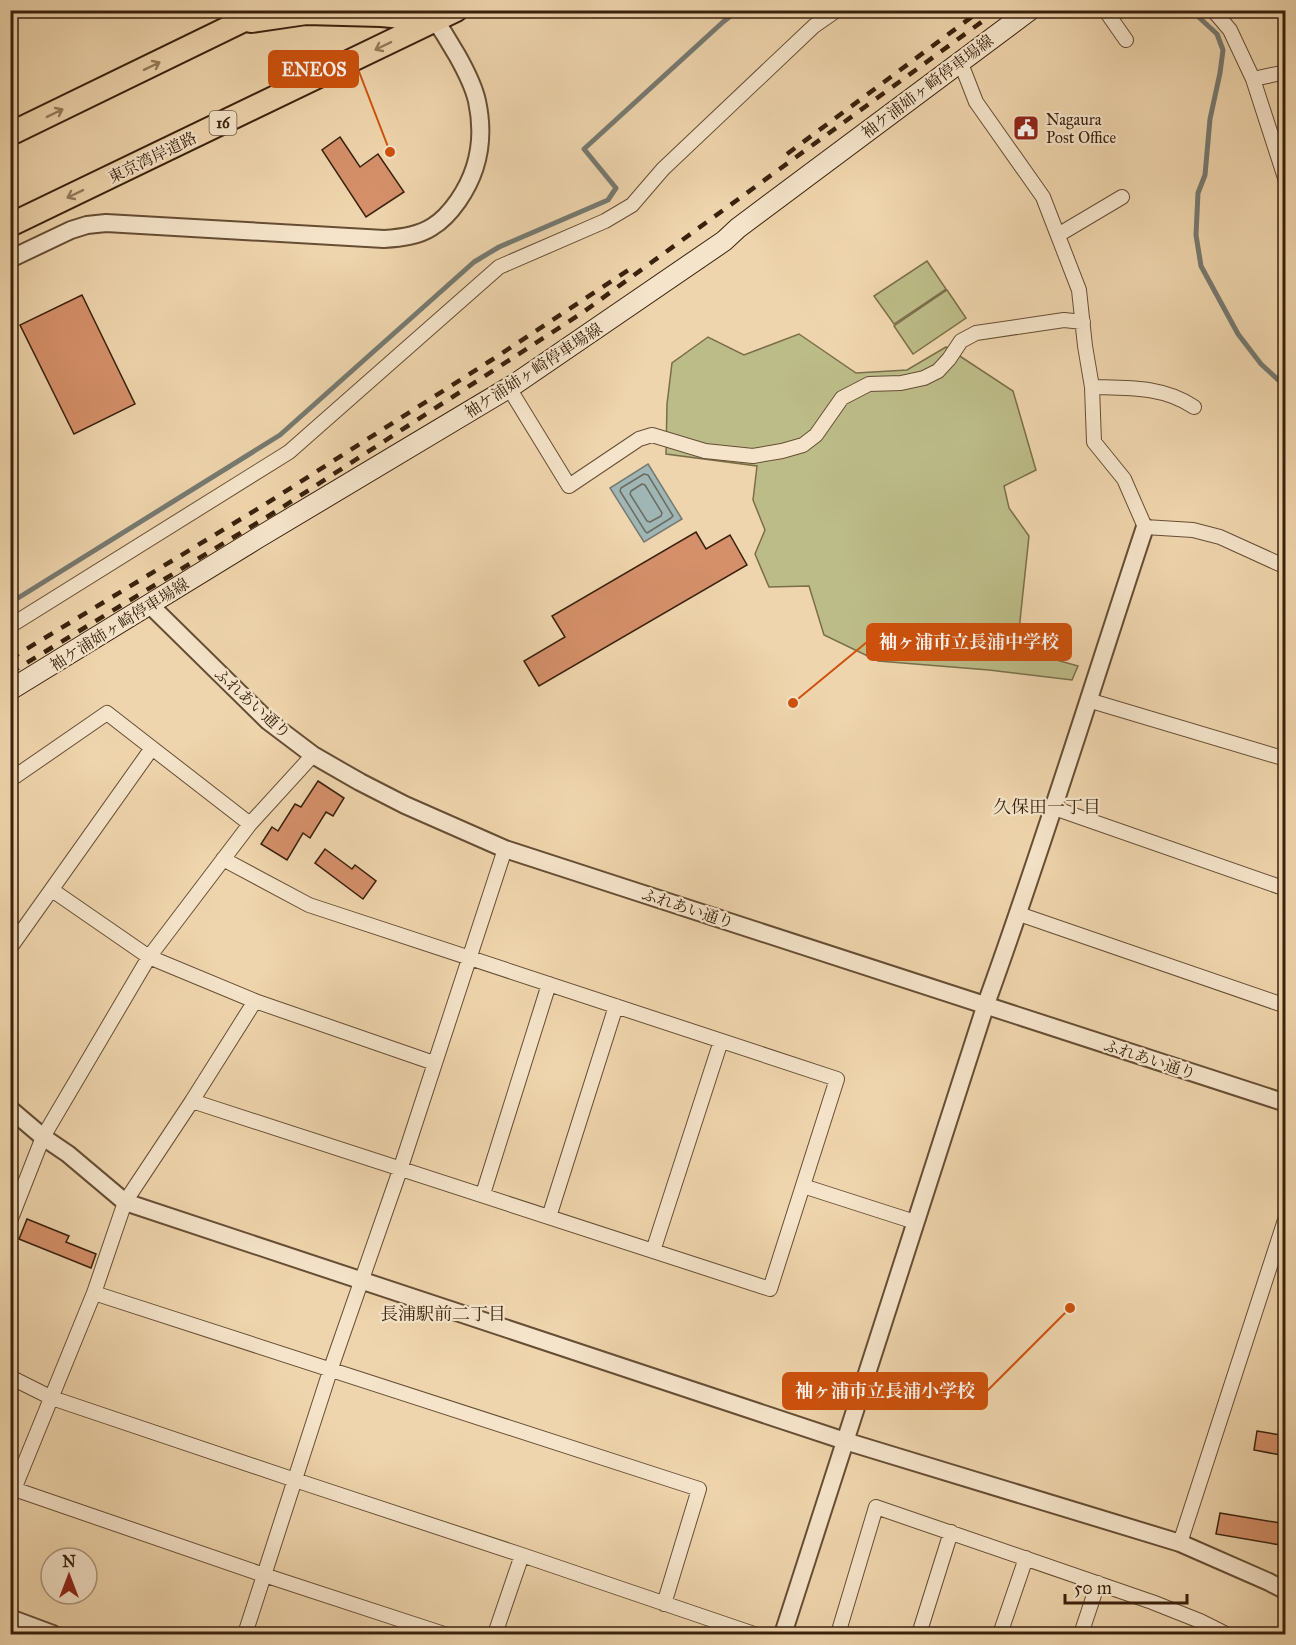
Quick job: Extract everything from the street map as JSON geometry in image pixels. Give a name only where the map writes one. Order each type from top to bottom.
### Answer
[{"type":"highway","points":[[10,134],[265,10]]},
{"type":"highway","points":[[240,22],[306,13],[440,14]]},
{"type":"highway","name":"東京湾岸道路","points":[[10,225],[440,14]]},
{"type":"main road","name":"袖ケ浦姉ヶ崎停車場線","points":[[10,690],[266,532],[509,388],[724,241],[738,228],[1030,10]]},
{"type":"street","points":[[10,626],[290,452],[499,267],[605,221],[632,205],[663,169],[814,26],[837,10]]},
{"type":"street","points":[[1105,10],[1126,40]]},
{"type":"street","points":[[1213,10],[1230,30],[1253,79],[1286,181]]},
{"type":"street","points":[[10,259],[71,230],[106,223],[384,239],[409,237],[432,227],[450,211],[466,189],[476,168],[481,124],[468,76],[440,14]]},
{"type":"street","points":[[783,1635],[986,1004],[1054,808],[1145,527],[1125,479],[1094,442],[1092,387],[1079,290],[1043,197],[976,102],[960,61]]},
{"type":"street","points":[[1253,79],[1286,72]]},
{"type":"street","points":[[1058,235],[1122,197]]},
{"type":"street","points":[[509,388],[568,486],[639,439],[652,435],[705,451],[753,456],[803,445],[816,435],[842,398],[869,384],[902,383],[924,378],[938,371],[961,341],[976,333],[1064,320],[1083,322]]},
{"type":"street","points":[[1092,387],[1150,389],[1180,398],[1194,407]]},
{"type":"street","points":[[1145,527],[1193,530],[1220,537],[1286,567]]},
{"type":"street","name":"ふれあい通り","points":[[150,605],[268,721],[312,755],[405,805],[505,849],[1286,1103]]},
{"type":"street","points":[[1088,699],[1286,759]]},
{"type":"street","points":[[10,780],[107,713],[250,824]]},
{"type":"street","points":[[10,948],[153,748]]},
{"type":"street","points":[[10,1221],[43,1137],[149,957],[250,824],[312,755]]},
{"type":"street","points":[[1054,808],[1286,889]]},
{"type":"street","points":[[245,1635],[330,1371],[400,1170],[505,849]]},
{"type":"street","points":[[192,1101],[770,1289],[837,1079],[309,905],[223,859]]},
{"type":"street","points":[[52,891],[149,957],[255,1001],[434,1063]]},
{"type":"street","points":[[1018,914],[1286,1006]]},
{"type":"street","points":[[483,1194],[549,984]]},
{"type":"street","points":[[255,1001],[125,1202],[93,1293],[12,1494],[444,1635]]},
{"type":"street","points":[[549,1217],[616,1006]]},
{"type":"street","points":[[653,1251],[722,1041]]},
{"type":"street","points":[[10,1109],[125,1202],[845,1441],[1180,1543],[1238,1567],[1286,1591]]},
{"type":"street","points":[[803,1186],[915,1222]]},
{"type":"street","points":[[1180,1543],[1286,1217]]},
{"type":"street","points":[[93,1293],[699,1489],[664,1604]]},
{"type":"street","points":[[10,1377],[52,1398],[754,1635]]},
{"type":"street","points":[[838,1635],[876,1507],[1098,1583],[1200,1621],[1226,1635]]},
{"type":"street","points":[[919,1635],[951,1532]]},
{"type":"street","points":[[495,1635],[522,1555]]},
{"type":"street","points":[[1000,1635],[1026,1558]]},
{"type":"street","points":[[1081,1635],[1098,1583]]},
{"type":"street","points":[[10,1618],[54,1635]]},
{"type":"green space","points":[[927,261],[946,289],[894,324],[874,296]]},
{"type":"green space","points":[[947,290],[966,318],[913,354],[894,326]]},
{"type":"green space","points":[[799,334],[856,373],[907,370],[946,347],[1013,391],[1036,470],[1004,486],[1009,508],[1029,536],[1017,649],[1078,666],[1072,680],[989,670],[878,661],[824,635],[809,586],[769,587],[755,554],[765,530],[753,500],[757,466],[666,454],[667,404],[672,363],[708,337],[744,355]]},
{"type":"water","points":[[648,464],[682,519],[644,542],[610,488]]},
{"type":"building","points":[[340,137],[360,167],[378,154],[404,192],[366,217],[322,150]]},
{"type":"building","points":[[82,295],[135,404],[74,434],[20,325]]},
{"type":"building","points":[[696,532],[706,549],[730,535],[747,565],[539,686],[524,661],[565,637],[552,616]]},
{"type":"building","points":[[318,781],[344,798],[333,816],[326,812],[310,838],[303,833],[287,860],[261,844],[272,827],[278,831],[295,804],[301,807]]},
{"type":"building","points":[[325,849],[352,869],[355,865],[376,881],[363,899],[315,863]]},
{"type":"building","points":[[27,1219],[69,1236],[66,1242],[96,1254],[91,1268],[19,1239]]},
{"type":"building","points":[[1257,1431],[1286,1436],[1286,1456],[1254,1450]]},
{"type":"building","points":[[1220,1513],[1286,1524],[1286,1546],[1216,1534]]},
{"type":"waterway","points":[[10,603],[280,435],[474,262],[499,247],[608,200],[616,188],[584,149],[738,10]]},
{"type":"waterway","points":[[1191,10],[1217,34],[1223,50],[1210,119],[1205,175],[1198,193],[1196,235],[1201,266],[1238,334],[1261,364],[1286,387]]},
{"type":"railway","points":[[787,154],[981,10]]},
{"type":"railway","points":[[10,673],[275,512],[582,313],[998,10]]},
{"type":"railway","points":[[10,659],[264,505],[630,269]]},
{"type":"place","name":"Nagaura Post Office","points":[[1026,128]]},
{"type":"place","name":"ENEOS","points":[[390,152]]},
{"type":"place","name":"袖ヶ浦市立長浦中学校","points":[[793,703]]},
{"type":"place","name":"袖ヶ浦市立長浦小学校","points":[[1070,1308]]},
{"type":"district","name":"久保田一丁目","points":[[1047,807]]},
{"type":"district","name":"長浦駅前二丁目","points":[[443,1314]]}]
